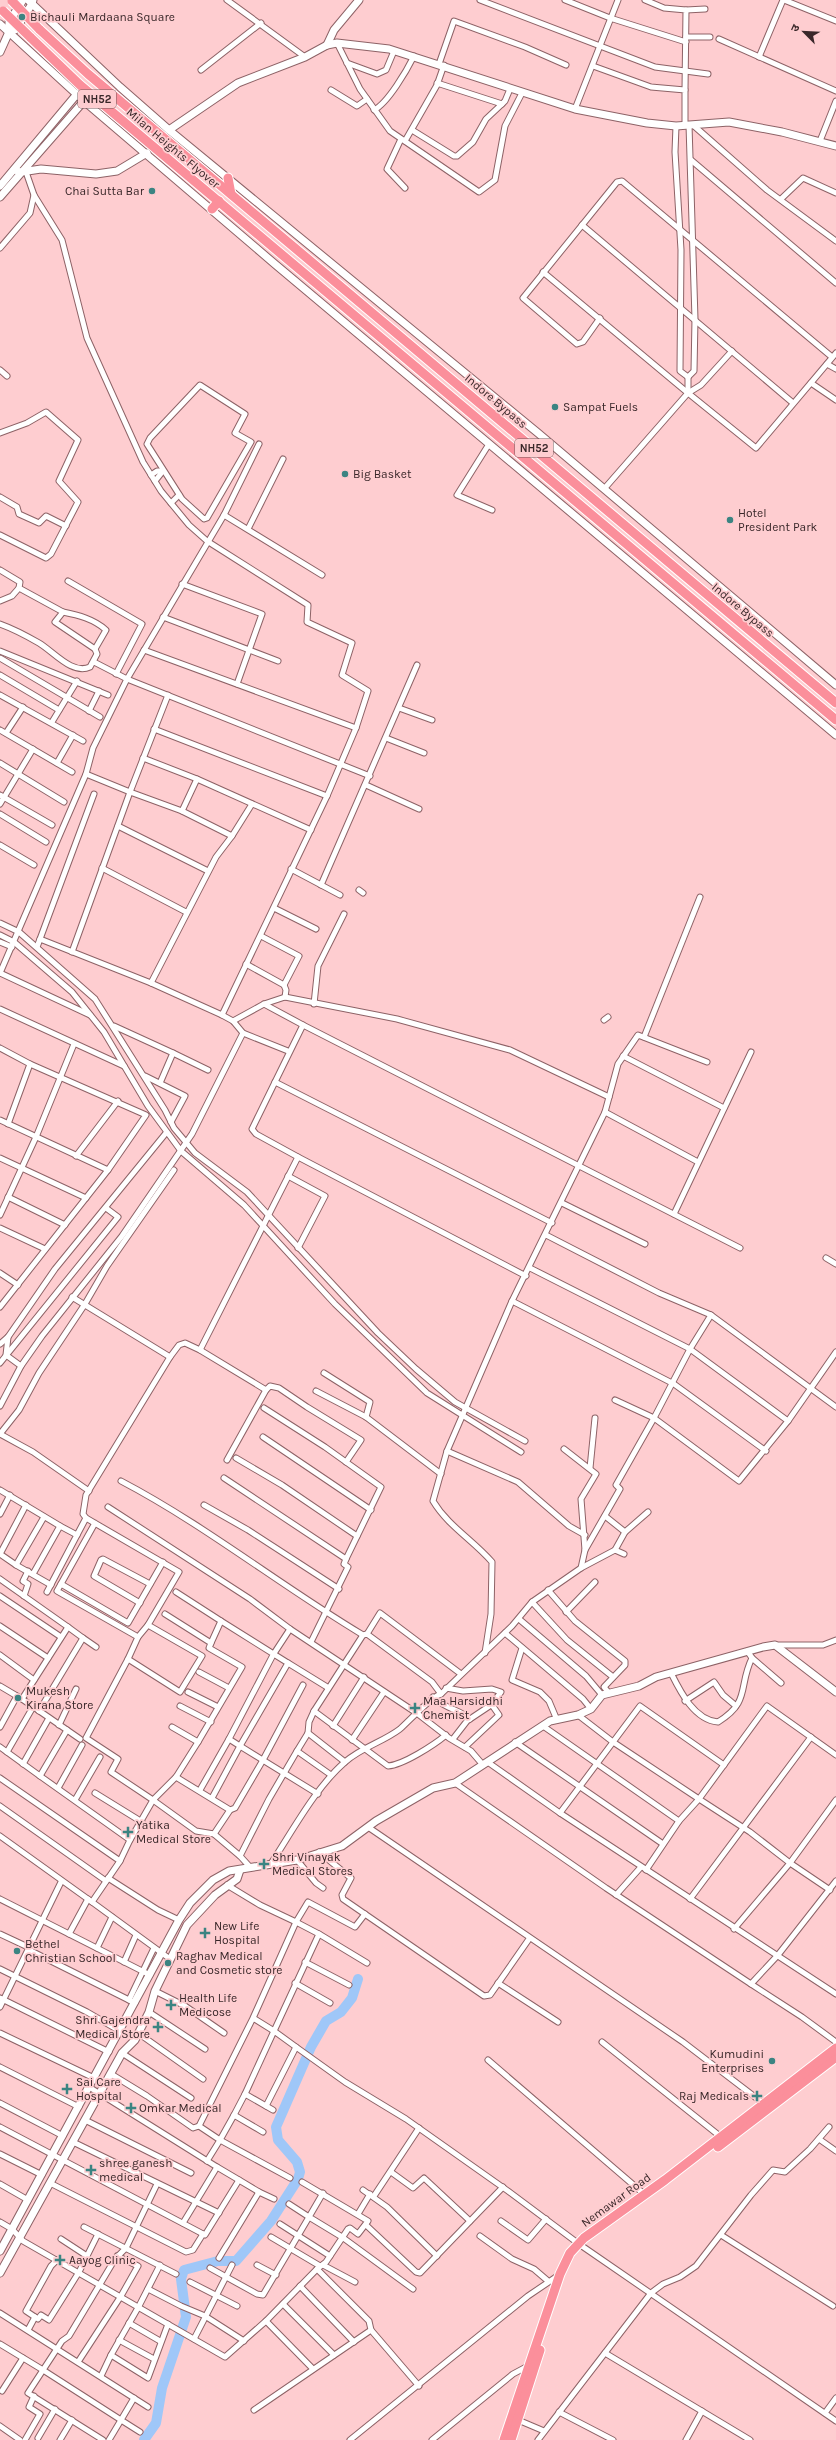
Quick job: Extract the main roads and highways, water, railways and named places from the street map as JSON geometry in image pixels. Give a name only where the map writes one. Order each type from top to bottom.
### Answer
[{"type":"highway","name":"Milan Heights Flyover","points":[[11,0],[88,74],[231,194]]},
{"type":"highway","name":"Milan Heights Flyover","points":[[0,9],[80,85],[244,223]]},
{"type":"highway","points":[[228,178],[231,194]]},
{"type":"highway","name":"Indore Bypass","points":[[231,194],[836,703]]},
{"type":"highway","points":[[212,209],[219,201]]},
{"type":"highway","name":"Indore Bypass","points":[[244,223],[836,720]]},
{"type":"highway","name":"Nemawar Road","points":[[615,2219],[644,2194],[764,2104],[782,2096],[836,2048]]},
{"type":"highway","name":"Nemawar Road","points":[[504,2440],[560,2274],[570,2253],[836,2057]]},
{"type":"highway","name":"Nemawar Road","points":[[511,2440],[563,2278],[581,2245]]},
{"type":"waterway","points":[[144,2440],[156,2423],[162,2388],[186,2317],[181,2279],[184,2270],[218,2261],[236,2261],[271,2221],[298,2179],[300,2172],[297,2162],[278,2140],[276,2127],[311,2047],[326,2021],[341,2012],[352,1998],[358,1979]]},
{"type":"place","name":"Bichauli Mardaana Square","points":[[22,17]]},
{"type":"place","name":"Chai Sutta Bar","points":[[152,191]]},
{"type":"place","name":"Sampat Fuels","points":[[555,407]]},
{"type":"place","name":"Big Basket","points":[[345,474]]},
{"type":"place","name":"Hotel President Park","points":[[730,520]]},
{"type":"place","name":"Mukesh Kirana Store","points":[[18,1698]]},
{"type":"place","name":"Maa Harsiddhi Chemist","points":[[415,1708]]},
{"type":"place","name":"Yatika Medical Store","points":[[128,1832]]},
{"type":"place","name":"Shri Vinayak Medical Stores","points":[[264,1864]]},
{"type":"place","name":"New Life Hospital","points":[[205,1933]]},
{"type":"place","name":"Bethel Christian School","points":[[17,1951]]},
{"type":"place","name":"Raghav Medical and Cosmetic store","points":[[168,1963]]},
{"type":"place","name":"Health Life Medicose","points":[[171,2005]]},
{"type":"place","name":"Shri Gajendra Medical Store","points":[[158,2027]]},
{"type":"place","name":"Kumudini Enterprises","points":[[772,2061]]},
{"type":"place","name":"Sai Care Hospital","points":[[67,2089]]},
{"type":"place","name":"Raj Medicals","points":[[757,2096]]},
{"type":"place","name":"Omkar Medical","points":[[131,2108]]},
{"type":"place","name":"shree ganesh medical","points":[[91,2170]]},
{"type":"place","name":"Aayog Clinic","points":[[60,2260]]}]
